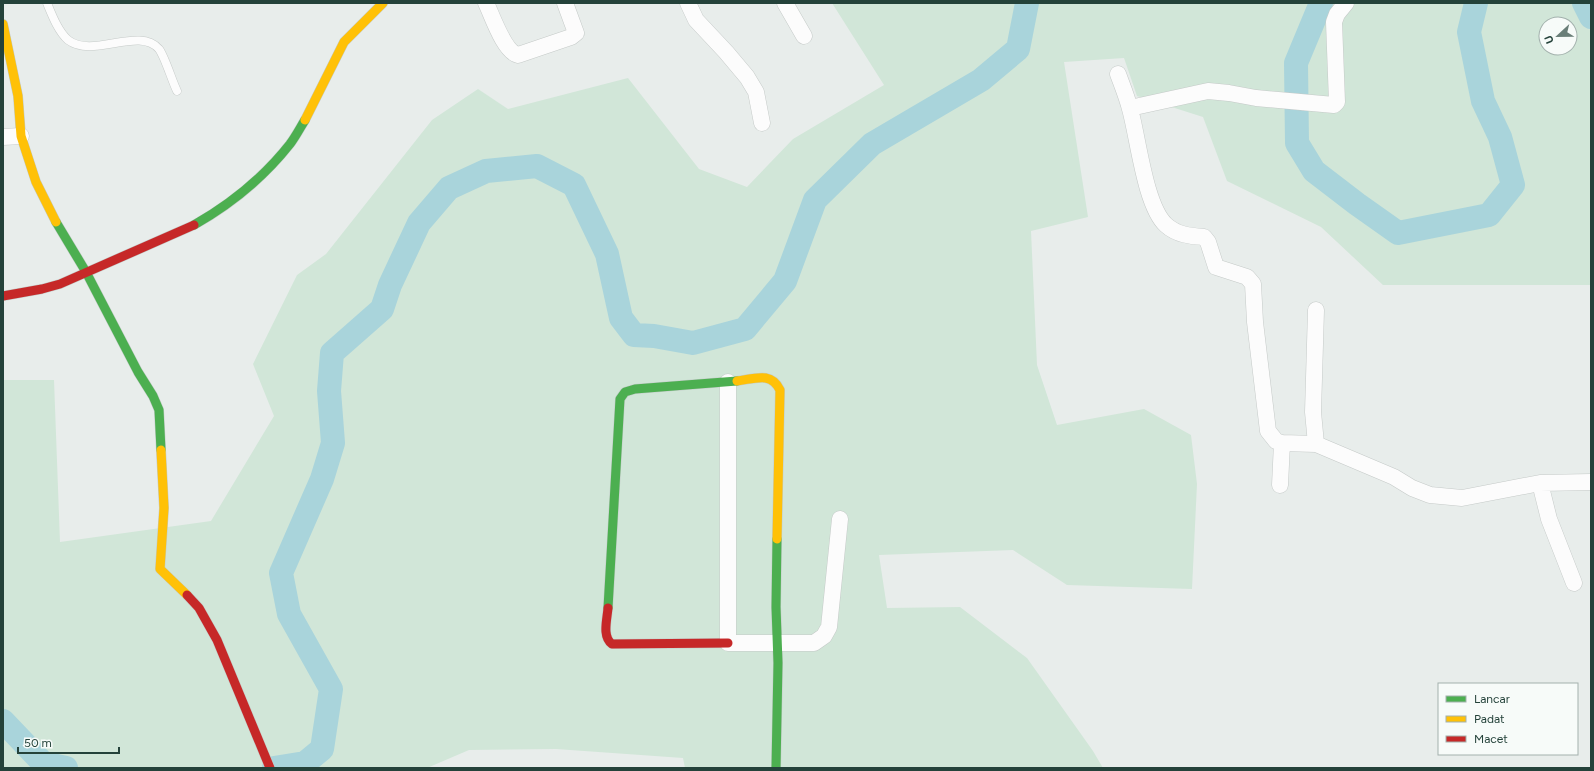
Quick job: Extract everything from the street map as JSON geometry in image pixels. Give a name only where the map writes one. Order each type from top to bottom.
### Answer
[{"type":"street","points":[[486,3],[506,46],[514,54],[518,55],[571,38],[576,33],[565,3]]},
{"type":"street","points":[[688,3],[696,20],[747,77],[756,92],[762,123]]},
{"type":"street","points":[[785,3],[804,36]]},
{"type":"street","points":[[1130,108],[1208,91],[1256,98],[1334,105],[1337,102],[1334,22],[1337,14],[1346,3]]},
{"type":"street","points":[[3,296],[60,284],[194,225],[220,210],[258,180],[291,143],[313,106],[332,64],[344,42],[377,5]]},
{"type":"street","points":[[3,24],[18,96],[21,136],[36,182],[52,215],[86,272],[138,372],[154,396],[159,410],[164,508],[160,569],[183,590],[199,608],[224,655],[270,768]]},
{"type":"street","points":[[1118,74],[1130,108],[1142,167],[1151,196],[1163,221],[1171,229],[1184,235],[1204,237],[1208,242],[1216,267],[1247,277],[1253,284],[1256,329],[1268,431],[1276,441],[1282,443],[1316,444],[1394,477],[1412,488],[1430,494],[1462,498],[1540,483],[1591,482]]},
{"type":"street","points":[[3,137],[21,136]]},
{"type":"street","points":[[1316,310],[1313,412],[1316,444]]},
{"type":"street","points":[[776,768],[777,643],[776,600],[780,390],[776,382],[766,377],[728,382],[635,390],[625,392],[620,399],[606,636],[608,642],[612,644],[728,643],[777,643],[814,643],[824,636],[829,628],[840,519]]},
{"type":"street","points":[[728,382],[728,643]]},
{"type":"street","points":[[1280,485],[1282,443]]},
{"type":"street","points":[[1540,483],[1549,519],[1574,583]]},
{"type":"lane","points":[[47,3],[62,33],[75,44],[97,46],[125,41],[145,41],[153,44],[160,50],[176,92]]},
{"type":"green space","points":[[832,3],[1591,3],[1591,285],[1383,285],[1321,227],[1227,181],[1203,117],[1137,96],[1124,58],[1064,62],[1088,217],[1031,231],[1037,365],[1057,425],[1144,409],[1191,435],[1197,484],[1192,589],[1067,585],[1013,550],[879,555],[887,608],[960,607],[1027,658],[1093,751],[1103,768],[685,768],[683,758],[556,749],[469,750],[427,768],[3,768],[3,380],[54,380],[60,542],[211,521],[274,416],[253,364],[297,275],[326,254],[432,120],[478,89],[508,109],[628,78],[699,169],[747,187],[793,139],[884,85]]},
{"type":"waterway","points":[[274,768],[305,763],[322,749],[331,689],[289,614],[281,573],[322,479],[333,443],[329,391],[332,353],[382,309],[390,285],[419,223],[449,188],[486,171],[537,166],[574,185],[607,254],[621,318],[634,335],[654,336],[693,343],[745,329],[785,281],[815,200],[872,144],[981,80],[1018,49],[1027,3]]},
{"type":"waterway","points":[[1321,3],[1296,63],[1297,143],[1314,171],[1398,233],[1489,215],[1513,185],[1500,137],[1483,101],[1469,32],[1476,3]]},
{"type":"waterway","points":[[1584,3],[1591,17]]},
{"type":"waterway","points":[[3,721],[43,763],[66,768]]},
{"type":"traffic: fast","points":[[194,225],[234,199],[258,179],[290,144],[305,120]]},
{"type":"traffic: fast","points":[[56,222],[86,272],[138,372],[153,396],[159,410],[161,450]]},
{"type":"traffic: fast","points":[[608,608],[620,399],[625,392],[635,389],[737,381]]},
{"type":"traffic: fast","points":[[776,768],[778,663],[776,607],[777,539]]},
{"type":"traffic: slow","points":[[305,120],[344,42],[383,3]]},
{"type":"traffic: slow","points":[[3,24],[18,96],[21,136],[36,182],[56,222]]},
{"type":"traffic: slow","points":[[737,381],[767,378],[772,380],[780,390],[777,539]]},
{"type":"traffic: slow","points":[[161,450],[164,508],[160,569],[187,595]]},
{"type":"traffic: jam","points":[[3,296],[60,284],[194,225]]},
{"type":"traffic: jam","points":[[187,595],[199,608],[217,640],[270,768]]},
{"type":"traffic: jam","points":[[608,608],[606,633],[612,644],[728,643]]}]
